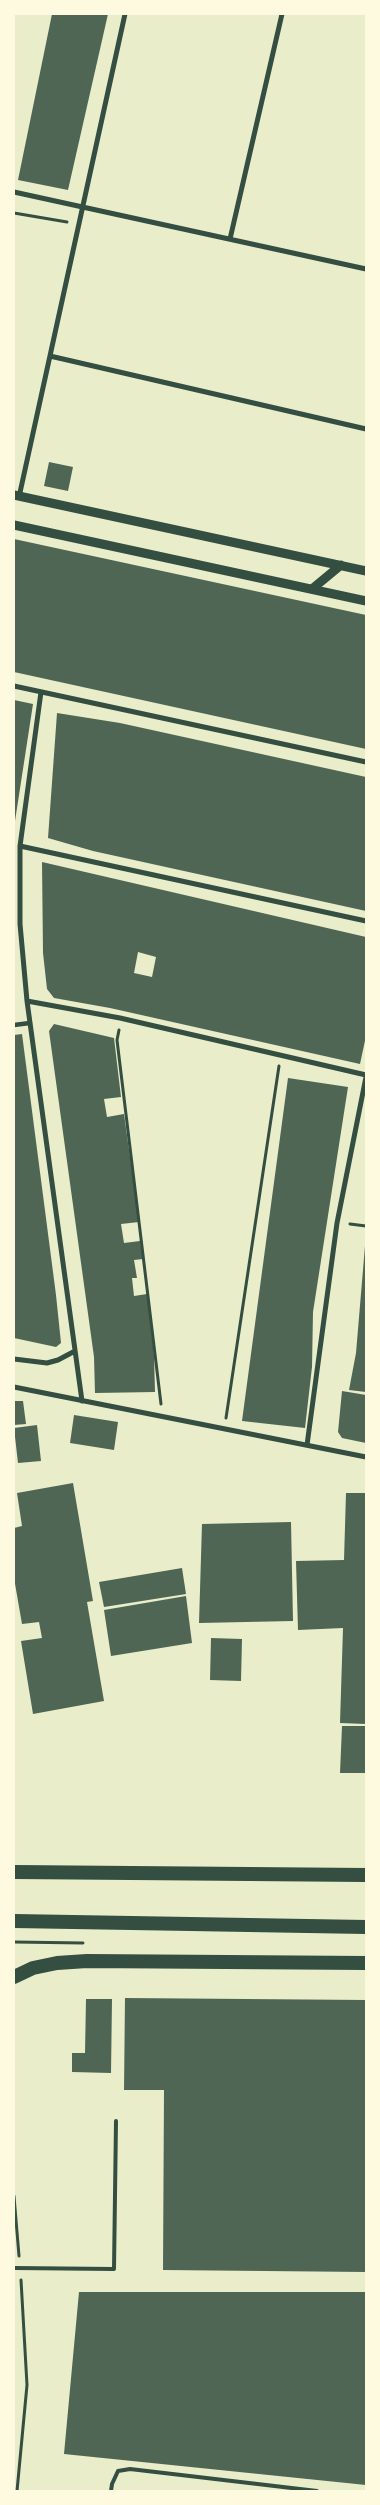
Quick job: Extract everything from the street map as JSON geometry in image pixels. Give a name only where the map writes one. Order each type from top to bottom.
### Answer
[{"type":"highway","points":[[14,1872],[123,1875],[366,1875]]},
{"type":"highway","points":[[14,1921],[366,1927]]},
{"type":"highway","points":[[14,1977],[33,1968],[57,1963],[87,1961],[366,1963]]},
{"type":"street","points":[[125,14],[50,356],[16,496],[366,571]]},
{"type":"street","points":[[230,239],[282,14]]},
{"type":"street","points":[[14,192],[366,269]]},
{"type":"street","points":[[50,356],[366,429]]},
{"type":"street","points":[[14,525],[366,601]]},
{"type":"street","points":[[312,589],[341,565]]},
{"type":"street","points":[[14,686],[366,762]]},
{"type":"street","points":[[41,692],[20,846],[20,924],[30,1023],[82,1401]]},
{"type":"street","points":[[20,846],[366,921]]},
{"type":"street","points":[[28,1001],[120,1018],[366,1076],[337,1223],[307,1445]]},
{"type":"street","points":[[14,1025],[30,1023]]},
{"type":"street","points":[[14,1358],[47,1363],[58,1360],[75,1351]]},
{"type":"street","points":[[14,1387],[366,1457]]},
{"type":"lane","points":[[14,2268],[114,2269],[116,2121]]},
{"type":"lane","points":[[111,2491],[118,2472],[130,2469],[317,2491]]},
{"type":"path","points":[[14,213],[68,222],[71,204]]},
{"type":"path","points":[[120,1018],[118,1040],[162,1417]]},
{"type":"path","points":[[225,1429],[280,1057]]},
{"type":"path","points":[[14,1942],[89,1942]]},
{"type":"path","points":[[14,2196],[27,2385],[17,2491]]},
{"type":"building","points":[[52,14],[108,14],[68,190],[18,180]]},
{"type":"building","points":[[49,462],[73,467],[68,491],[44,486]]},
{"type":"building","points":[[14,539],[366,615],[366,749],[14,672]]},
{"type":"building","points":[[14,700],[33,704],[15,821],[14,821]]},
{"type":"building","points":[[57,713],[120,723],[366,777],[366,911],[93,851],[48,838]]},
{"type":"building","points":[[42,862],[366,937],[366,1036],[360,1064],[110,1008],[54,998],[47,989],[43,953]],"holes":[[[138,952],[156,957],[152,977],[134,973]]]},
{"type":"building","points":[[54,1024],[114,1038],[121,1097],[104,1099],[107,1117],[124,1114],[139,1222],[121,1224],[124,1243],[140,1241],[143,1259],[134,1260],[137,1278],[132,1278],[134,1296],[147,1294],[154,1355],[155,1392],[95,1393],[94,1357],[49,1031]]},
{"type":"building","points":[[22,1034],[56,1295],[61,1343],[56,1347],[14,1338],[14,1035]]},
{"type":"building","points":[[288,1078],[348,1087],[313,1312],[312,1367],[305,1428],[242,1421]]},
{"type":"building","points":[[365,1246],[366,1392],[349,1390],[356,1353]]},
{"type":"building","points":[[342,1391],[366,1395],[366,1443],[342,1438],[338,1432]]},
{"type":"building","points":[[14,1401],[23,1401],[26,1424],[14,1425]]},
{"type":"building","points":[[74,1415],[118,1422],[114,1450],[70,1443]]},
{"type":"building","points":[[37,1425],[41,1461],[18,1463],[14,1428]]},
{"type":"building","points":[[73,1483],[93,1601],[87,1602],[104,1701],[33,1714],[21,1641],[42,1638],[39,1622],[22,1624],[14,1578],[14,1528],[22,1526],[17,1493]]},
{"type":"building","points":[[346,1493],[366,1493],[366,1724],[340,1723],[343,1628],[298,1630],[296,1561],[344,1560]]},
{"type":"building","points":[[291,1522],[293,1621],[199,1623],[202,1524]]},
{"type":"building","points":[[182,1568],[186,1594],[104,1607],[99,1582]]},
{"type":"building","points":[[186,1596],[192,1643],[111,1656],[104,1610]]},
{"type":"building","points":[[211,1638],[242,1639],[241,1681],[210,1680]]},
{"type":"building","points":[[342,1726],[366,1726],[366,1773],[340,1773]]},
{"type":"building","points":[[125,1998],[366,2000],[366,2272],[163,2270],[164,2090],[124,2090]]},
{"type":"building","points":[[86,1999],[112,1999],[111,2073],[72,2072],[72,2053],[85,2053]]},
{"type":"building","points":[[79,2292],[366,2292],[366,2485],[64,2454]]}]
